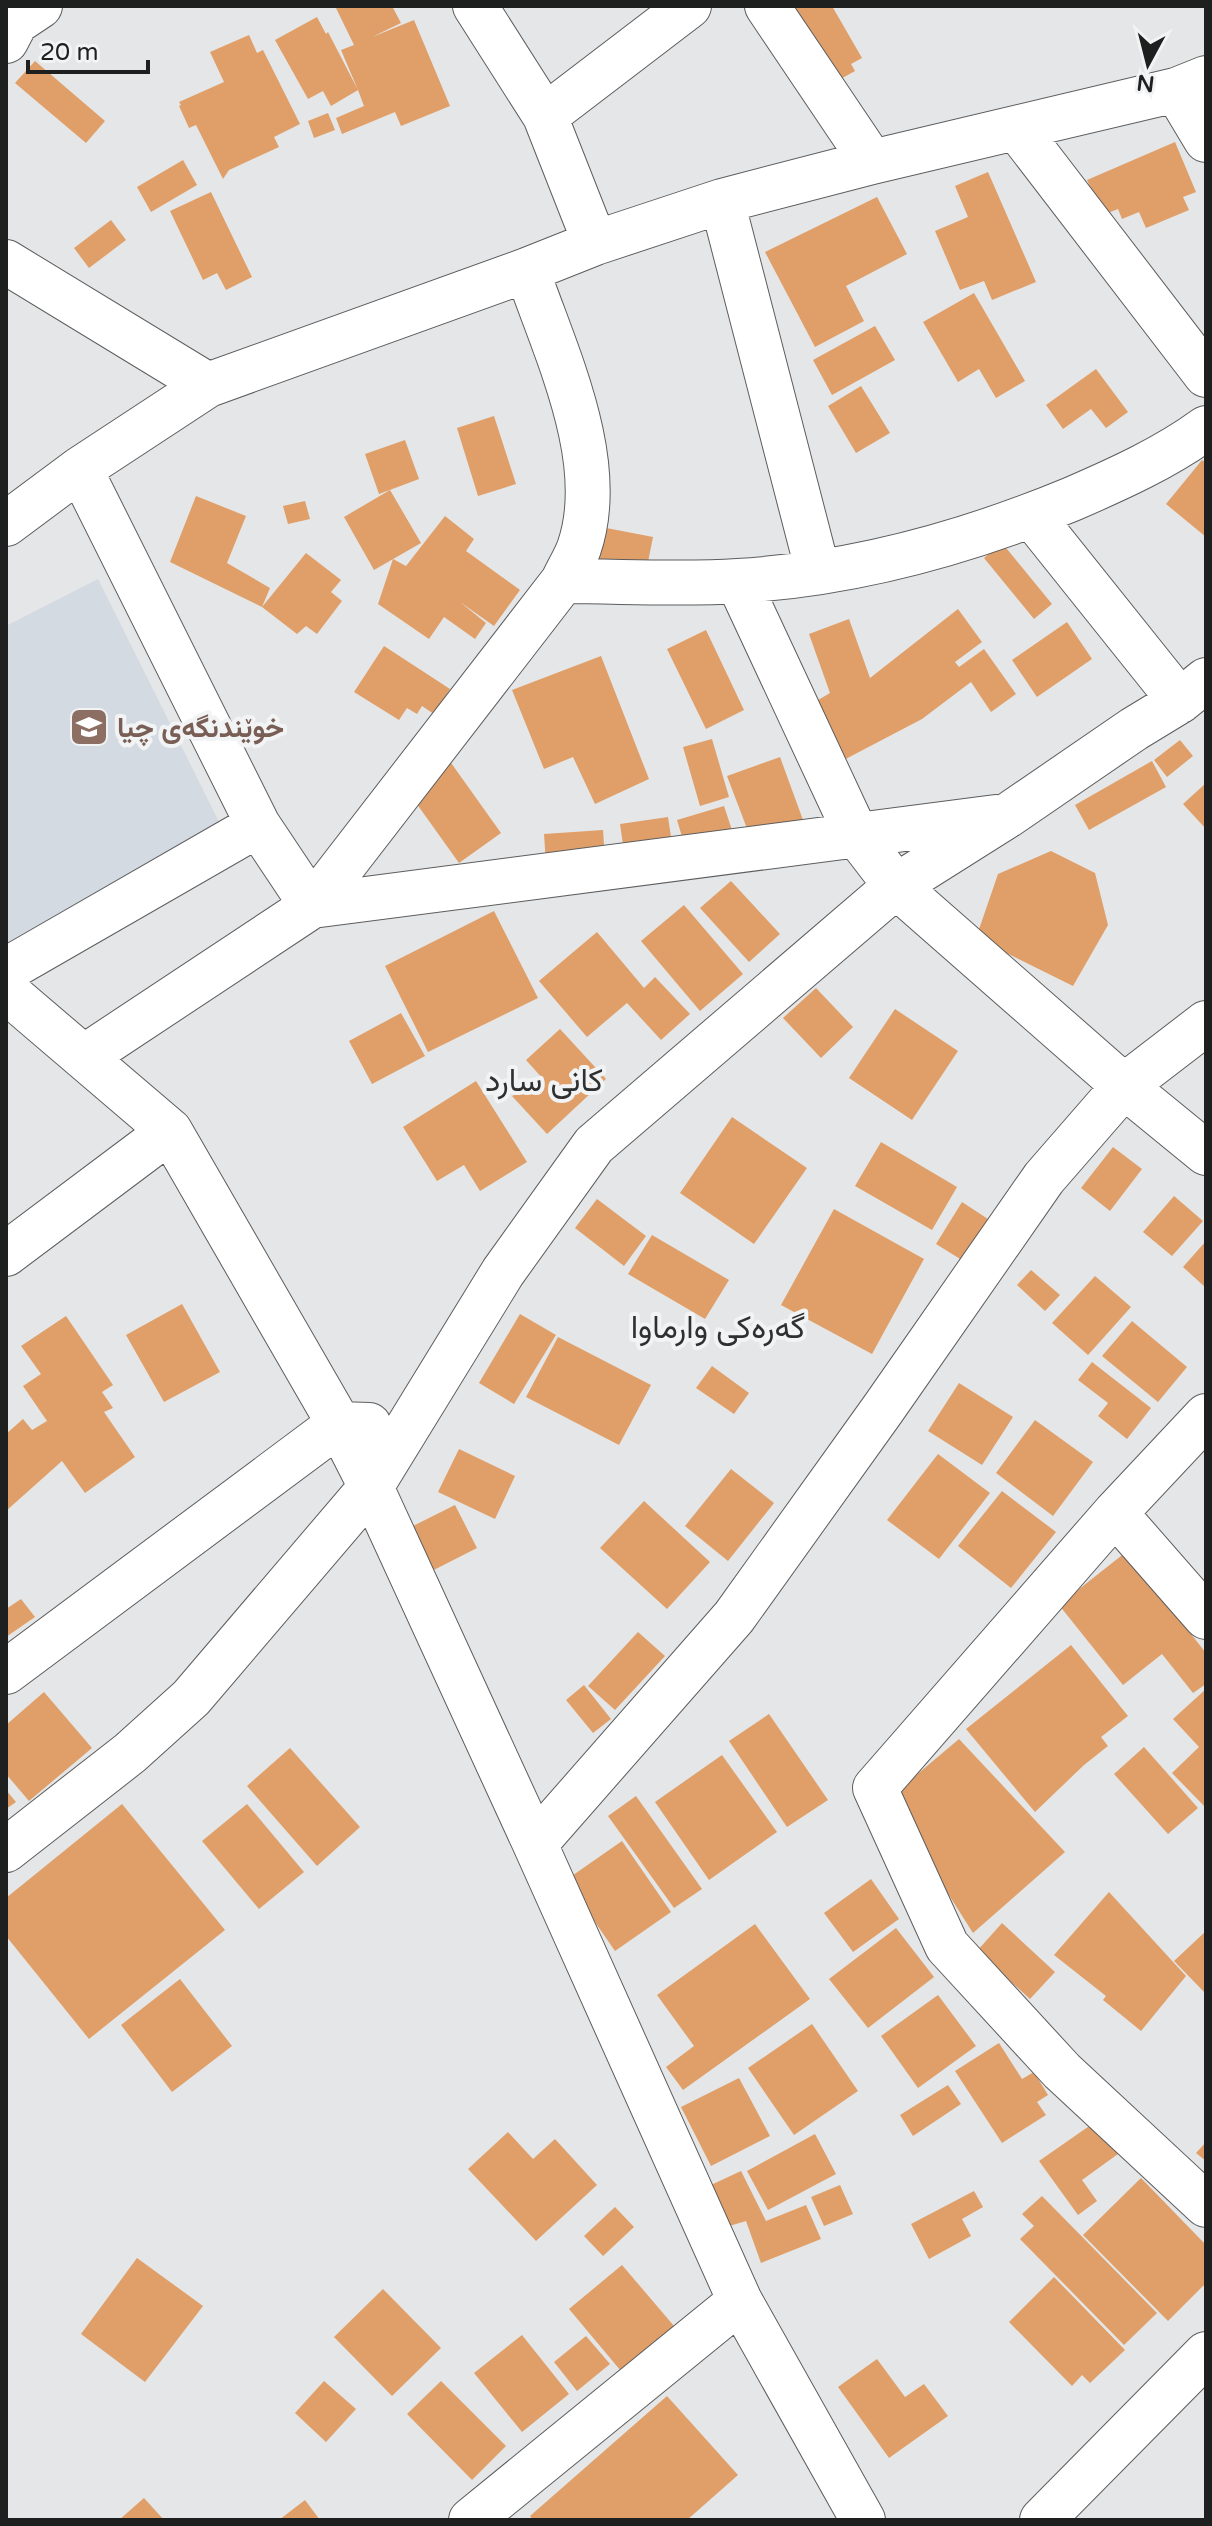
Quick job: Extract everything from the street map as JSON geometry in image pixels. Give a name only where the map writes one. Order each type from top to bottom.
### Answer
[{"type":"street","points":[[6,41],[16,22],[40,6]]},
{"type":"street","points":[[475,6],[545,116],[595,243]]},
{"type":"street","points":[[545,116],[689,6]]},
{"type":"street","points":[[767,6],[872,162]]},
{"type":"street","points":[[6,524],[80,469],[208,385],[595,243],[722,201],[872,162],[1018,130],[1191,84],[1206,140]]},
{"type":"street","points":[[1018,130],[1206,375]]},
{"type":"street","points":[[722,201],[818,572]]},
{"type":"street","points":[[6,262],[208,385]]},
{"type":"street","points":[[84,1057],[312,906],[563,581],[579,549],[585,522],[587,487],[584,451],[574,405],[527,270]]},
{"type":"street","points":[[563,581],[738,581],[893,559],[1032,516],[1123,477],[1206,428]]},
{"type":"street","points":[[80,469],[258,825],[312,906]]},
{"type":"street","points":[[6,1850],[130,1753],[191,1698],[371,1487],[503,1272],[594,1145],[896,886],[1007,816],[1193,690],[1032,516]]},
{"type":"street","points":[[738,581],[856,834],[896,886],[1124,1086],[1206,1153]]},
{"type":"street","points":[[312,906],[1007,816]]},
{"type":"street","points":[[6,970],[258,825]]},
{"type":"street","points":[[6,991],[170,1131],[339,1424],[535,1844],[740,2301],[863,2520]]},
{"type":"street","points":[[535,1844],[734,1617],[1044,1178],[1124,1086],[1206,1023]]},
{"type":"street","points":[[6,1254],[170,1131]]},
{"type":"street","points":[[1206,1416],[1115,1513],[875,1788],[947,1946],[1062,2071],[1206,2205]]},
{"type":"street","points":[[6,1672],[339,1424],[407,1426]]},
{"type":"street","points":[[1115,1513],[1206,1617]]},
{"type":"street","points":[[471,2520],[740,2301]]},
{"type":"street","points":[[1042,2520],[1206,2354]]},
{"type":"shaded area","name":"خوێندنگەی چیا","points":[[98,579],[222,828],[7,944],[6,626]]},
{"type":"building","points":[[335,6],[392,6],[401,23],[372,37],[414,20],[450,106],[401,126],[395,112],[342,134],[336,118],[364,106],[341,50],[354,45]]},
{"type":"building","points":[[794,6],[832,6],[862,58],[851,64],[855,71],[837,81]]},
{"type":"building","points":[[317,17],[358,90],[331,106],[323,91],[308,99],[275,40]]},
{"type":"building","points":[[249,35],[257,53],[263,50],[300,124],[274,137],[279,147],[229,170],[223,179],[196,125],[189,128],[179,102],[224,82],[210,52]]},
{"type":"building","points":[[35,61],[105,121],[86,143],[15,83]]},
{"type":"building","points":[[328,113],[335,130],[314,138],[308,121]]},
{"type":"building","points":[[1175,142],[1196,192],[1183,197],[1189,210],[1146,228],[1139,212],[1122,219],[1118,209],[1103,215],[1087,180]]},
{"type":"building","points":[[183,160],[197,185],[151,212],[137,187]]},
{"type":"building","points":[[988,172],[1036,282],[992,300],[984,281],[960,290],[935,231],[968,217],[955,186]]},
{"type":"building","points":[[211,192],[252,277],[226,290],[217,273],[203,280],[170,211]]},
{"type":"building","points":[[877,197],[907,254],[846,286],[864,321],[815,347],[765,252]]},
{"type":"building","points":[[111,220],[126,240],[89,268],[74,248]]},
{"type":"building","points":[[974,293],[1025,381],[996,398],[979,369],[958,382],[923,322]]},
{"type":"building","points":[[875,326],[895,360],[832,395],[813,360]]},
{"type":"building","points":[[1096,369],[1128,412],[1106,428],[1091,409],[1063,429],[1046,405]]},
{"type":"building","points":[[861,386],[890,433],[856,453],[828,406]]},
{"type":"building","points":[[494,416],[516,484],[478,496],[457,428]]},
{"type":"building","points":[[405,440],[419,479],[379,494],[365,454]]},
{"type":"building","points":[[1202,460],[1206,463],[1206,537],[1166,504]]},
{"type":"building","points":[[390,490],[421,543],[374,570],[344,517]]},
{"type":"building","points":[[196,496],[246,516],[227,563],[270,588],[262,607],[170,562]]},
{"type":"building","points":[[305,501],[310,519],[288,524],[283,506]]},
{"type":"building","points":[[445,516],[474,539],[466,551],[520,590],[494,626],[460,602],[486,623],[475,639],[444,617],[429,639],[378,604],[393,559],[406,566]]},
{"type":"building","points":[[596,526],[653,537],[646,572],[589,561]]},
{"type":"building","points":[[1002,543],[1052,604],[1034,619],[984,558]]},
{"type":"building","points":[[306,553],[341,580],[331,592],[342,601],[317,634],[306,626],[297,634],[262,607]]},
{"type":"building","points":[[958,609],[982,642],[955,662],[959,667],[984,649],[1016,694],[991,712],[971,682],[922,719],[838,763],[808,706],[830,693],[809,634],[849,619],[870,678]]},
{"type":"building","points":[[1067,622],[1092,659],[1037,697],[1012,660]]},
{"type":"building","points":[[706,630],[744,710],[706,729],[667,649]]},
{"type":"building","points":[[384,646],[450,689],[434,714],[422,706],[417,714],[407,708],[399,720],[354,692]]},
{"type":"building","points":[[601,656],[649,779],[595,804],[573,757],[544,769],[512,690]]},
{"type":"building","points":[[712,739],[729,797],[700,806],[683,747]]},
{"type":"building","points":[[1180,740],[1193,756],[1167,777],[1154,760]]},
{"type":"building","points":[[444,753],[501,833],[459,863],[414,800]]},
{"type":"building","points":[[780,757],[803,820],[751,839],[727,776]]},
{"type":"building","points":[[1152,761],[1166,787],[1089,830],[1075,805]]},
{"type":"building","points":[[1206,783],[1206,829],[1183,804]]},
{"type":"building","points":[[724,806],[734,836],[686,850],[677,820]]},
{"type":"building","points":[[668,817],[673,850],[625,858],[620,824]]},
{"type":"building","points":[[603,830],[605,859],[546,864],[544,834]]},
{"type":"building","points":[[1051,851],[1095,873],[1108,925],[1073,986],[976,938],[998,874]]},
{"type":"building","points":[[731,881],[780,934],[749,962],[700,908]]},
{"type":"building","points":[[684,905],[743,974],[700,1011],[641,941]]},
{"type":"building","points":[[494,911],[538,998],[428,1052],[385,966]]},
{"type":"building","points":[[597,932],[644,988],[655,977],[690,1014],[661,1040],[627,1003],[587,1037],[539,981]]},
{"type":"building","points":[[816,988],[853,1027],[821,1058],[783,1018]]},
{"type":"building","points":[[895,1009],[958,1051],[912,1120],[849,1078]]},
{"type":"building","points":[[401,1013],[425,1056],[372,1084],[349,1041]]},
{"type":"building","points":[[560,1029],[606,1079],[547,1134],[512,1096],[544,1080],[526,1060]]},
{"type":"building","points":[[476,1081],[527,1162],[480,1191],[464,1165],[437,1181],[403,1127]]},
{"type":"building","points":[[732,1117],[807,1168],[754,1244],[680,1193]]},
{"type":"building","points":[[881,1142],[957,1187],[932,1230],[855,1186]]},
{"type":"building","points":[[1113,1147],[1142,1169],[1110,1211],[1081,1188]]},
{"type":"building","points":[[1174,1196],[1203,1221],[1172,1256],[1143,1232]]},
{"type":"building","points":[[597,1199],[646,1236],[624,1266],[575,1228]]},
{"type":"building","points":[[962,1202],[991,1221],[965,1262],[936,1244]]},
{"type":"building","points":[[834,1209],[924,1259],[872,1354],[781,1305]]},
{"type":"building","points":[[652,1235],[729,1280],[705,1319],[628,1274]]},
{"type":"building","points":[[1206,1241],[1206,1288],[1183,1267]]},
{"type":"building","points":[[1031,1270],[1060,1295],[1045,1311],[1017,1285]]},
{"type":"building","points":[[1095,1276],[1131,1307],[1088,1355],[1052,1323]]},
{"type":"building","points":[[182,1304],[220,1372],[164,1402],[126,1335]]},
{"type":"building","points":[[520,1314],[556,1335],[514,1404],[479,1383]]},
{"type":"building","points":[[66,1316],[113,1385],[102,1392],[113,1408],[104,1412],[135,1457],[85,1493],[62,1461],[6,1511],[6,1434],[23,1419],[32,1430],[47,1421],[23,1386],[41,1374],[21,1346]]},
{"type":"building","points":[[1132,1321],[1187,1367],[1158,1402],[1102,1356]]},
{"type":"building","points":[[558,1337],[651,1385],[619,1445],[526,1397]]},
{"type":"building","points":[[1092,1362],[1151,1408],[1127,1439],[1098,1416],[1108,1403],[1078,1380]]},
{"type":"building","points":[[712,1366],[749,1393],[734,1414],[696,1388]]},
{"type":"building","points":[[959,1383],[1013,1417],[982,1465],[928,1431]]},
{"type":"building","points":[[1035,1420],[1093,1462],[1053,1516],[996,1473]]},
{"type":"building","points":[[459,1449],[515,1476],[495,1519],[438,1492]]},
{"type":"building","points":[[938,1454],[990,1493],[939,1559],[887,1520]]},
{"type":"building","points":[[731,1469],[774,1503],[728,1561],[685,1526]]},
{"type":"building","points":[[1002,1491],[1056,1532],[1011,1588],[958,1546]]},
{"type":"building","points":[[644,1501],[710,1562],[667,1609],[600,1548]]},
{"type":"building","points":[[455,1505],[477,1548],[422,1576],[399,1533]]},
{"type":"building","points":[[1126,1552],[1206,1653],[1206,1684],[1193,1693],[1162,1654],[1123,1685],[1059,1605]]},
{"type":"building","points":[[21,1599],[35,1617],[6,1637],[6,1609]]},
{"type":"building","points":[[638,1632],[665,1656],[615,1710],[588,1686]]},
{"type":"building","points":[[1071,1645],[1128,1716],[1101,1737],[1108,1746],[1035,1812],[966,1729]]},
{"type":"building","points":[[584,1685],[611,1719],[593,1733],[566,1700]]},
{"type":"building","points":[[1206,1689],[1206,1808],[1172,1773],[1199,1747],[1173,1719]]},
{"type":"building","points":[[44,1692],[92,1748],[29,1801],[6,1774],[6,1725]]},
{"type":"building","points":[[769,1714],[828,1800],[787,1827],[729,1741]]},
{"type":"building","points":[[959,1739],[1065,1852],[973,1933],[888,1799]]},
{"type":"building","points":[[1144,1747],[1198,1808],[1168,1834],[1114,1774]]},
{"type":"building","points":[[290,1748],[360,1827],[317,1866],[247,1786]]},
{"type":"building","points":[[722,1755],[777,1832],[709,1880],[655,1802]]},
{"type":"building","points":[[6,1790],[16,1802],[6,1809]]},
{"type":"building","points":[[636,1796],[702,1889],[674,1908],[608,1816]]},
{"type":"building","points":[[122,1804],[225,1930],[89,2039],[6,1936],[6,1898]]},
{"type":"building","points":[[247,1804],[304,1872],[259,1909],[202,1841]]},
{"type":"building","points":[[622,1841],[671,1912],[615,1951],[566,1880]]},
{"type":"building","points":[[871,1879],[899,1919],[853,1952],[824,1913]]},
{"type":"building","points":[[1109,1892],[1186,1976],[1141,2031],[1103,2000],[1106,1996],[1054,1955]]},
{"type":"building","points":[[1002,1923],[1055,1972],[1030,1999],[977,1951]]},
{"type":"building","points":[[755,1924],[810,1999],[683,2090],[666,2067],[694,2046],[657,1995]]},
{"type":"building","points":[[896,1928],[934,1977],[868,2028],[829,1979]]},
{"type":"building","points":[[1206,1931],[1206,1994],[1174,1961]]},
{"type":"building","points":[[180,1979],[232,2046],[172,2092],[121,2025]]},
{"type":"building","points":[[938,1995],[976,2046],[918,2088],[881,2036]]},
{"type":"building","points":[[812,2024],[858,2091],[794,2135],[748,2068]]},
{"type":"building","points":[[999,2043],[1022,2079],[1034,2072],[1048,2095],[1037,2102],[1046,2115],[1002,2143],[955,2071]]},
{"type":"building","points":[[739,2078],[770,2136],[711,2166],[681,2107]]},
{"type":"building","points":[[948,2085],[961,2104],[913,2136],[900,2115]]},
{"type":"building","points":[[1095,2122],[1118,2154],[1082,2180],[1097,2201],[1078,2215],[1039,2161]]},
{"type":"building","points":[[508,2132],[533,2159],[555,2139],[597,2185],[536,2241],[468,2169]]},
{"type":"building","points":[[815,2134],[836,2174],[768,2210],[747,2171]]},
{"type":"building","points":[[1206,2142],[1206,2161],[1196,2153]]},
{"type":"building","points":[[741,2171],[766,2221],[806,2205],[821,2239],[761,2263],[746,2221],[726,2227],[711,2185]]},
{"type":"building","points":[[1141,2178],[1206,2245],[1206,2283],[1168,2321],[1083,2235]]},
{"type":"building","points":[[840,2185],[853,2214],[824,2226],[811,2197]]},
{"type":"building","points":[[974,2191],[983,2207],[962,2219],[971,2236],[929,2259],[911,2224]]},
{"type":"building","points":[[1042,2196],[1157,2313],[1124,2345],[1020,2239],[1034,2226],[1022,2214]]},
{"type":"building","points":[[615,2207],[634,2227],[603,2256],[584,2236]]},
{"type":"building","points":[[137,2258],[203,2306],[145,2382],[81,2334]]},
{"type":"building","points":[[622,2265],[674,2326],[621,2371],[569,2309]]},
{"type":"building","points":[[1054,2277],[1125,2350],[1090,2383],[1082,2375],[1072,2386],[1009,2322]]},
{"type":"building","points":[[383,2289],[441,2348],[392,2396],[334,2337]]},
{"type":"building","points":[[522,2335],[569,2394],[522,2432],[474,2373]]},
{"type":"building","points":[[586,2336],[610,2364],[577,2391],[554,2362]]},
{"type":"building","points":[[877,2359],[905,2397],[924,2384],[948,2416],[889,2458],[838,2387]]},
{"type":"building","points":[[324,2381],[356,2409],[326,2442],[295,2413]]},
{"type":"building","points":[[441,2381],[506,2446],[472,2480],[407,2414]]},
{"type":"building","points":[[667,2396],[738,2475],[687,2520],[533,2520],[530,2516]]},
{"type":"building","points":[[144,2498],[164,2520],[119,2520]]},
{"type":"building","points":[[305,2500],[320,2520],[279,2520]]},
{"type":"place","name":"خوێندنگەی چیا","points":[[89,727]]},
{"type":"district","name":"کانی سارد","points":[[544,1080]]},
{"type":"district","name":"گەرەکی وارماوا","points":[[718,1327]]}]
